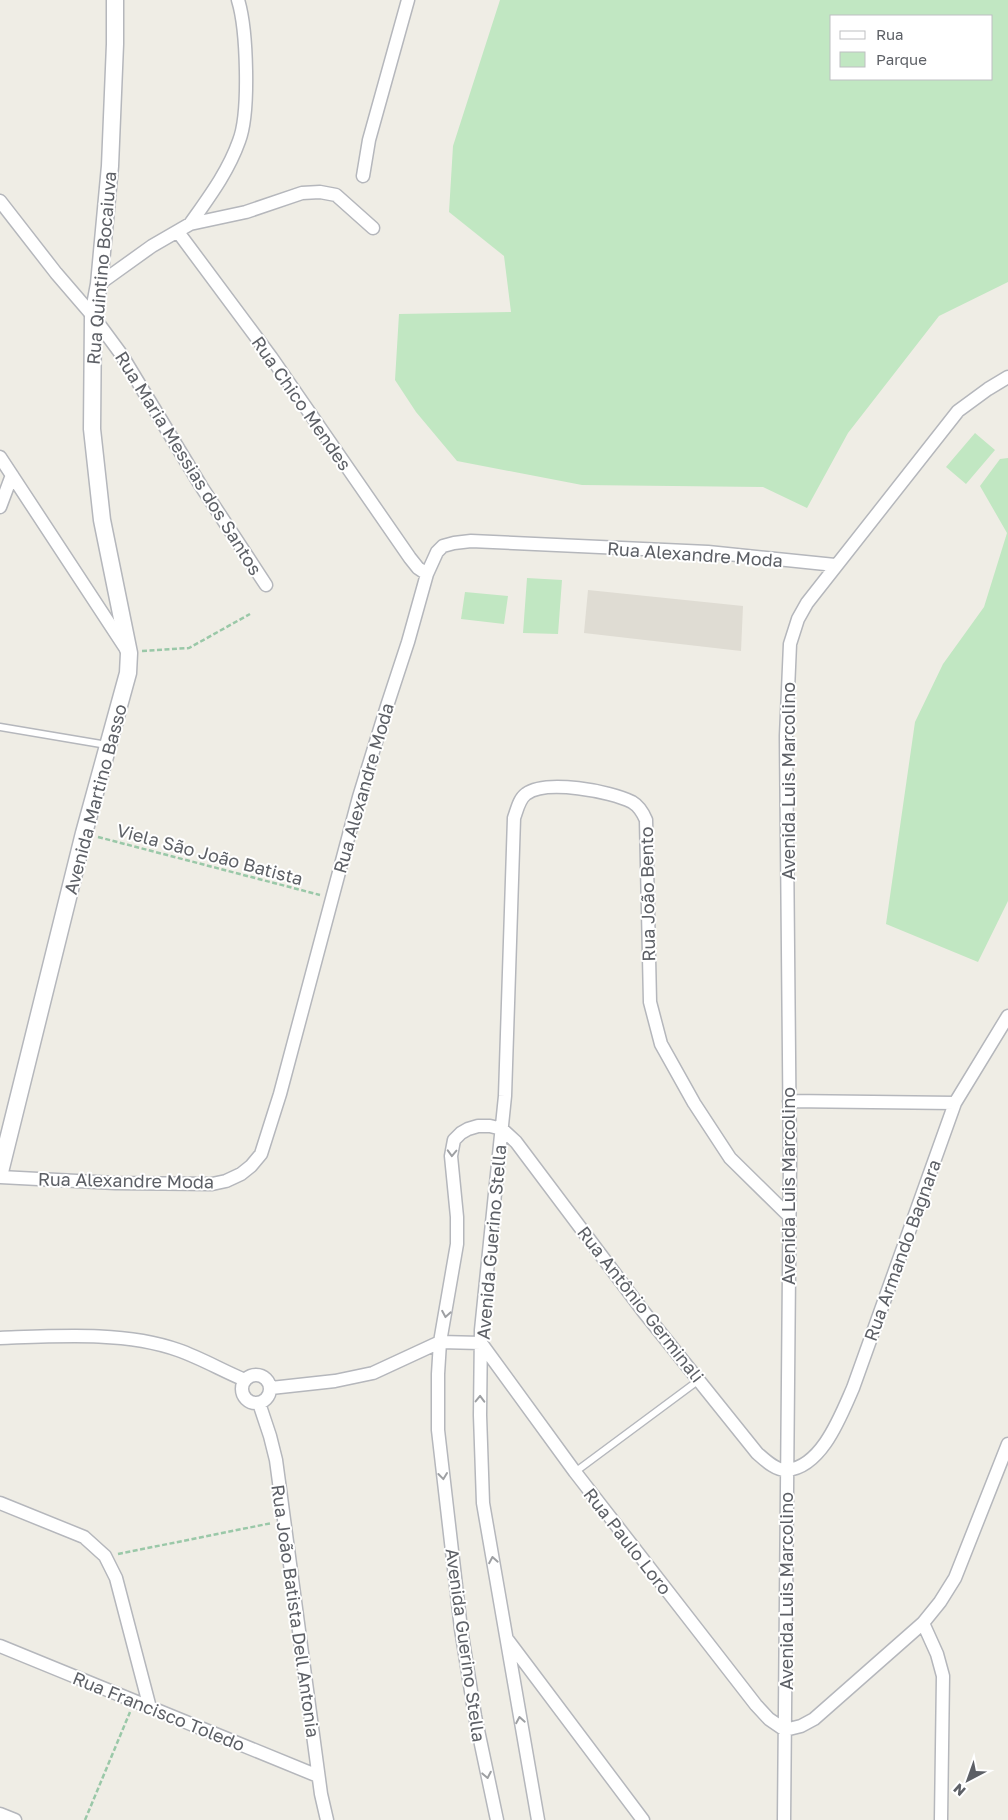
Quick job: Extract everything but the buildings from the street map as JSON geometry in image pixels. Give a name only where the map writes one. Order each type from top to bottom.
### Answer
[{"type":"street","name":"Rua Quintino Bocaiuva","points":[[114,0],[116,44],[110,166],[99,284],[93,316],[92,429],[102,520],[128,652]]},
{"type":"street","points":[[99,284],[152,246],[190,224],[222,179],[240,140],[244,120],[246,52],[238,0]]},
{"type":"street","points":[[364,176],[369,140],[408,0]]},
{"type":"street","points":[[190,224],[246,212],[302,193],[320,192],[336,195],[373,228]]},
{"type":"street","name":"Rua Maria Messias dos Santos","points":[[0,201],[56,274],[93,316],[121,354],[202,486],[266,585]]},
{"type":"street","name":"Rua Chico Mendes","points":[[178,232],[271,357],[410,558],[418,568],[427,574]]},
{"type":"street","name":"Avenida Luis Marcolino","points":[[784,1820],[789,1101],[786,736],[790,644],[798,619],[806,603],[958,412],[988,389],[1008,377]]},
{"type":"street","points":[[0,457],[128,652]]},
{"type":"street","points":[[0,507],[12,475]]},
{"type":"street","name":"Rua Alexandre Moda","points":[[0,1177],[115,1183],[212,1184],[226,1181],[241,1174],[261,1154],[280,1094],[331,898],[386,706],[408,642],[427,574],[437,552],[443,546],[454,542],[471,541],[708,552],[836,565]]},
{"type":"street","name":"Avenida Martino Basso","points":[[0,1172],[84,833],[128,673],[128,652]]},
{"type":"street","name":"Rua João Bento","points":[[502,1129],[505,1096],[514,818],[524,795],[537,788],[560,787],[604,792],[632,803],[640,809],[646,820],[650,1002],[661,1044],[694,1103],[730,1158],[788,1215]]},
{"type":"street","name":"Rua Armando Bagnara","points":[[786,1470],[804,1464],[821,1450],[838,1422],[955,1103],[1008,1016]]},
{"type":"street","points":[[789,1101],[955,1103]]},
{"type":"street","name":"Avenida Guerino Stella","points":[[497,1820],[475,1716],[461,1629],[438,1430],[440,1342],[457,1244],[457,1217],[451,1156],[454,1140],[461,1133],[478,1126],[502,1129],[481,1330],[480,1414],[483,1503],[538,1820]]},
{"type":"street","name":"Rua Antônio Germinali","points":[[502,1129],[516,1142],[643,1311],[700,1380],[757,1454],[770,1464],[786,1470]]},
{"type":"street","points":[[0,1338],[103,1337],[145,1342],[178,1350],[244,1380]]},
{"type":"street","points":[[271,1388],[334,1381],[373,1373],[440,1342],[481,1343]]},
{"type":"street","name":"Rua Paulo Loro","points":[[481,1343],[575,1472],[756,1705],[769,1720],[785,1730]]},
{"type":"street","points":[[253,1375],[262,1376],[270,1383],[271,1388],[268,1398],[259,1403],[250,1402],[244,1397],[242,1389],[244,1380],[253,1375]]},
{"type":"street","name":"Rua João Batista Dell Antonia","points":[[259,1403],[276,1460],[318,1776],[327,1820]]},
{"type":"street","points":[[785,1730],[801,1726],[814,1719],[923,1623],[940,1602],[954,1578],[1008,1444]]},
{"type":"street","points":[[0,1503],[84,1537],[105,1556],[116,1578],[150,1708]]},
{"type":"street","points":[[923,1623],[937,1654],[943,1676],[941,1820]]},
{"type":"street","points":[[506,1637],[643,1820]]},
{"type":"street","name":"Rua Francisco Toledo","points":[[0,1646],[318,1776]]},
{"type":"street","points":[[0,1814],[15,1820]]},
{"type":"lane","points":[[0,727],[109,746]]},
{"type":"lane","points":[[575,1472],[700,1380]]},
{"type":"path","points":[[128,652],[189,648],[250,614]]},
{"type":"path","name":"Viela São João Batista","points":[[84,833],[331,898]]},
{"type":"path","points":[[105,1556],[283,1521]]},
{"type":"path","points":[[85,1820],[135,1701]]},
{"type":"shaded area","points":[[588,590],[743,606],[741,651],[584,633]]},
{"type":"green space","points":[[500,0],[1008,0],[1008,282],[939,316],[848,433],[807,508],[763,487],[582,485],[457,461],[416,412],[395,380],[399,314],[511,312],[504,256],[449,212],[453,146]]},
{"type":"green space","points":[[975,433],[995,450],[966,484],[946,467]]},
{"type":"green space","points":[[1008,458],[1008,901],[978,962],[886,924],[915,722],[943,664],[984,607],[1007,533],[980,486],[1000,459]]},
{"type":"green space","points":[[527,578],[562,580],[558,634],[523,633]]},
{"type":"green space","points":[[465,592],[508,596],[504,624],[461,619]]}]
